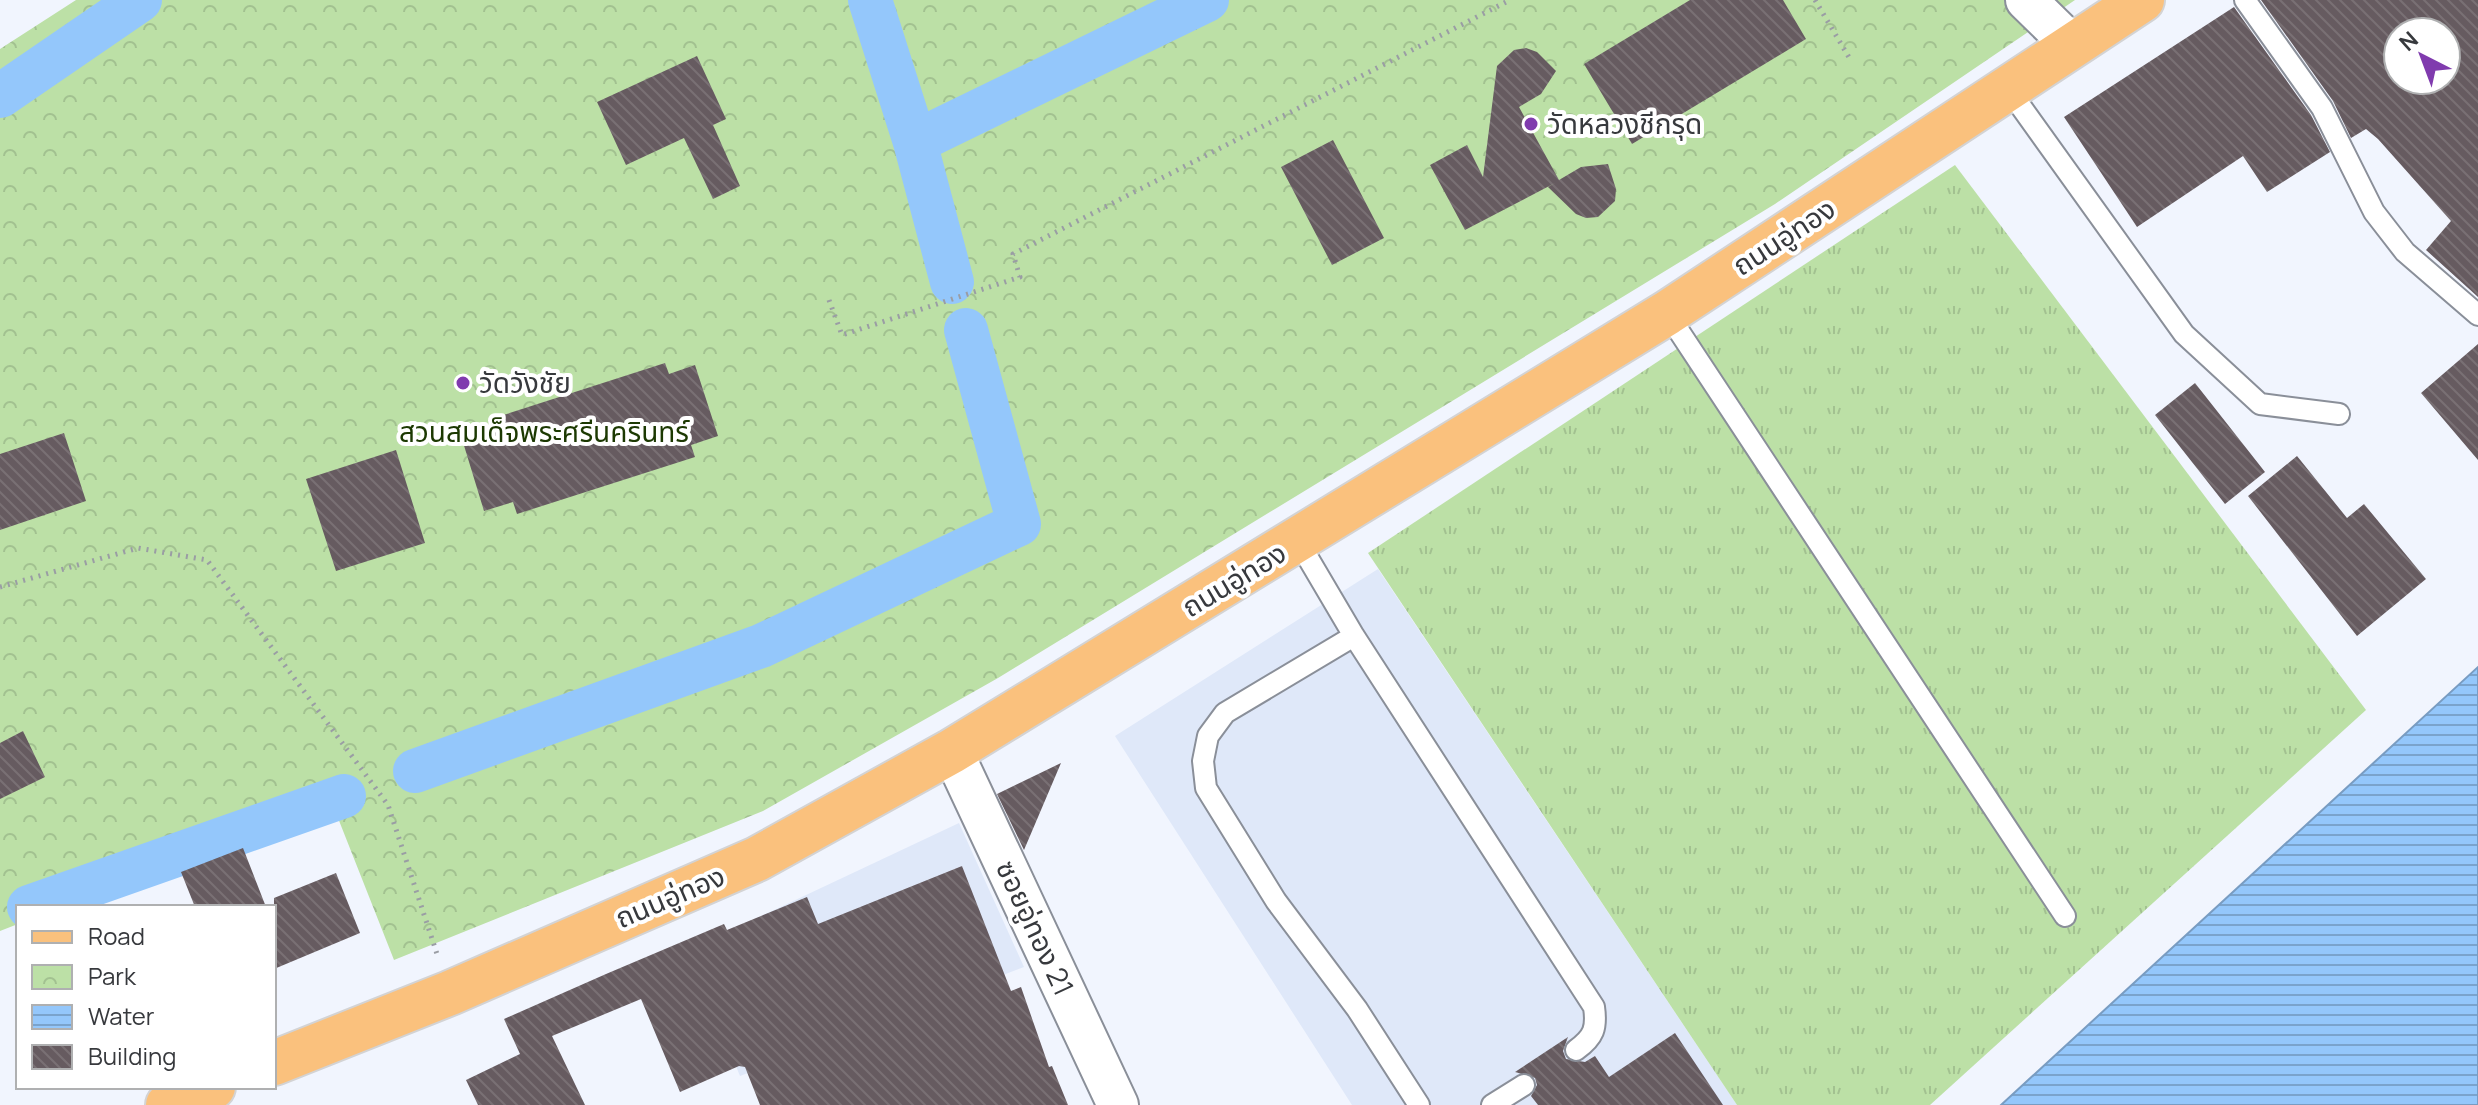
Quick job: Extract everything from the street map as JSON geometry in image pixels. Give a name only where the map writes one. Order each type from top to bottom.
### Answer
[{"type":"main road","name":"ถนนอู่ทอง","points":[[276,1062],[450,993],[757,859],[952,751],[1667,313],[2142,0]]},
{"type":"main road","points":[[168,1105],[208,1089]]},
{"type":"street","points":[[2026,0],[2073,46]]},
{"type":"street","name":"ซอยอู่ทอง 21","points":[[952,751],[1118,1105]]},
{"type":"lane","points":[[2245,0],[2322,108],[2374,212],[2405,252],[2478,315]]},
{"type":"lane","points":[[2009,90],[2184,334],[2260,404],[2339,414]]},
{"type":"lane","points":[[1667,313],[2065,916]]},
{"type":"lane","points":[[1298,541],[1354,636],[1594,1007],[1597,1027],[1589,1040],[1576,1050]]},
{"type":"lane","points":[[1354,636],[1225,713],[1208,736],[1203,761],[1206,788],[1276,901],[1357,1009],[1419,1105]]},
{"type":"lane","points":[[1492,1105],[1524,1085]]},
{"type":"path","points":[[829,300],[842,335],[1020,277],[1013,254],[1510,0]]},
{"type":"path","points":[[1815,0],[1850,59]]},
{"type":"path","points":[[0,587],[138,548],[207,560],[388,805],[450,993]]},
{"type":"shaded area","points":[[1378,569],[1737,1105],[1352,1105],[1115,736]]},
{"type":"shaded area","points":[[959,823],[1024,967],[740,1076],[689,950]]},
{"type":"green space","name":"สวนสมเด็จพระศรีนครินทร์","points":[[76,0],[2075,0],[1775,204],[998,678],[763,811],[394,960],[336,813],[73,905],[16,905],[16,925],[0,931],[0,49]]},
{"type":"green space","points":[[1955,165],[2366,710],[1930,1105],[1737,1105],[1368,553]]},
{"type":"water","points":[[2478,667],[2478,1105],[2001,1105]]},
{"type":"building","points":[[1690,0],[1783,0],[1806,39],[1632,144],[1584,64]]},
{"type":"building","points":[[2261,0],[2478,0],[2478,297],[2426,250],[2451,221],[2366,129],[2351,138],[2333,101]]},
{"type":"building","points":[[2234,7],[2311,115],[2330,152],[2267,192],[2243,156],[2137,227],[2064,117]]},
{"type":"building","points":[[1526,48],[1537,52],[1556,71],[1541,94],[1519,107],[1559,180],[1581,167],[1608,164],[1616,189],[1615,201],[1598,217],[1586,218],[1576,214],[1548,187],[1555,183],[1465,230],[1430,165],[1467,145],[1483,177],[1497,66],[1514,50]]},
{"type":"building","points":[[697,56],[726,119],[713,125],[740,186],[713,199],[684,138],[626,165],[597,102]]},
{"type":"building","points":[[1333,140],[1384,238],[1332,265],[1281,167]]},
{"type":"building","points":[[2478,344],[2478,460],[2421,393]]},
{"type":"building","points":[[665,363],[669,374],[695,365],[718,436],[691,445],[695,457],[517,514],[513,502],[484,511],[462,439],[491,431],[488,420]]},
{"type":"building","points":[[2195,383],[2265,472],[2225,504],[2155,415]]},
{"type":"building","points":[[64,433],[86,501],[0,530],[0,454]]},
{"type":"building","points":[[396,450],[425,543],[336,571],[306,479]]},
{"type":"building","points":[[2297,456],[2347,518],[2364,504],[2426,579],[2357,636],[2248,496]]},
{"type":"building","points":[[23,731],[45,777],[0,799],[0,743]]},
{"type":"building","points":[[1061,763],[1024,850],[997,794]]},
{"type":"building","points":[[243,848],[265,905],[194,905],[181,872]]},
{"type":"building","points":[[962,866],[1011,991],[1021,987],[1049,1067],[1052,1066],[1068,1105],[760,1105],[745,1067],[739,1066],[680,1092],[641,999],[552,1036],[585,1105],[478,1105],[466,1080],[520,1054],[504,1019],[606,974],[724,924],[727,930],[807,897],[818,924]]},
{"type":"building","points":[[336,873],[360,933],[276,968],[274,898]]},
{"type":"building","points":[[1675,1033],[1723,1105],[1538,1105],[1531,1096],[1537,1085],[1535,1078],[1515,1072],[1568,1037],[1563,1051],[1566,1059],[1585,1062],[1595,1056],[1609,1077]]},
{"type":"waterway","points":[[0,96],[140,0]]},
{"type":"waterway","points":[[870,0],[915,142],[952,282]]},
{"type":"waterway","points":[[915,142],[1207,0]]},
{"type":"waterway","points":[[415,771],[761,646],[1019,524],[966,330]]},
{"type":"waterway","points":[[35,905],[344,796]]},
{"type":"place","name":"วัดหลวงชีกรุด","points":[[1531,124]]},
{"type":"place","name":"วัดวังชัย","points":[[463,383]]}]
